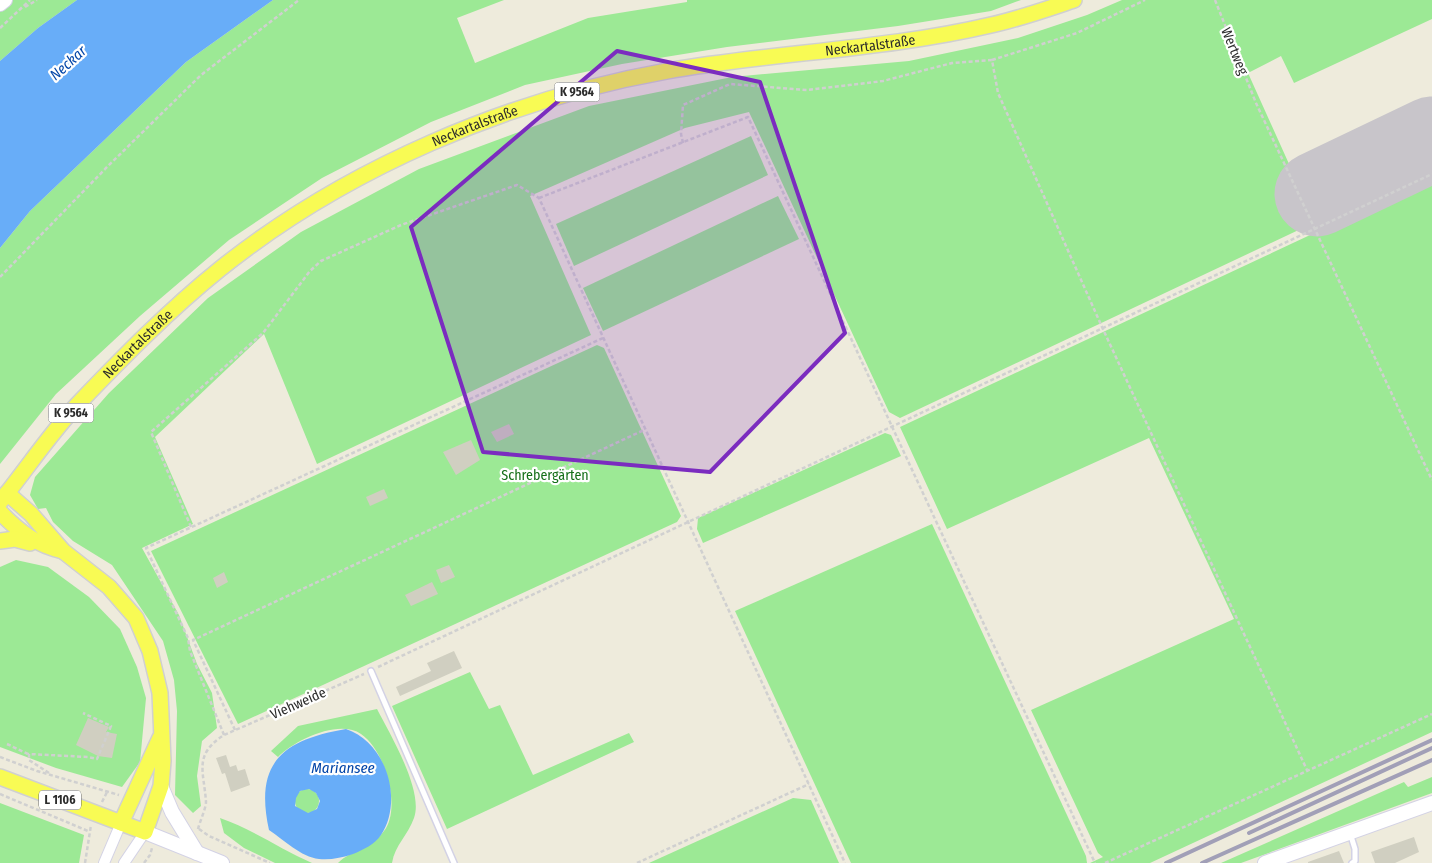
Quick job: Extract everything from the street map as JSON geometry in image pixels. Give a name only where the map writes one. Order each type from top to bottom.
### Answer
[{"type":"main road","points":[[0,4],[5,0]]},
{"type":"main road","name":"Neckartalstraße","points":[[4,498],[74,408],[142,340],[219,270],[305,210],[407,154],[462,129],[510,112],[614,82],[726,62],[947,34],[1001,23],[1074,0]]},
{"type":"main road","points":[[4,498],[31,514],[63,551],[109,588],[136,618],[156,670],[160,693],[162,735],[161,786],[145,832]]},
{"type":"main road","points":[[0,512],[16,530],[44,546]]},
{"type":"main road","points":[[0,541],[15,539],[63,551]]},
{"type":"main road","points":[[121,823],[162,735]]},
{"type":"main road","name":"L 1106","points":[[0,777],[222,863]]},
{"type":"main road","points":[[161,786],[172,812],[197,852]]},
{"type":"main road","points":[[1264,863],[1432,804]]},
{"type":"street","points":[[104,863],[121,823]]},
{"type":"street","points":[[124,863],[145,832]]},
{"type":"lane","points":[[371,671],[454,863]]},
{"type":"lane","points":[[1349,832],[1355,849],[1355,861],[1352,863]]},
{"type":"path","points":[[0,28],[30,0]]},
{"type":"path","points":[[21,9],[37,0]]},
{"type":"path","points":[[0,277],[108,166],[201,75],[299,0]]},
{"type":"path","points":[[683,143],[681,134],[682,105],[730,84],[806,90],[883,81],[952,63],[992,60],[1077,33],[1145,0]]},
{"type":"path","name":"Wertweg","points":[[1214,0],[1256,102],[1432,480]]},
{"type":"path","points":[[992,60],[998,93],[1102,327],[1307,770]]},
{"type":"path","points":[[539,198],[748,117],[1095,863]]},
{"type":"path","name":"Viehweide","points":[[198,829],[200,815],[206,804],[202,784],[203,756],[214,742],[224,735],[371,671],[687,521],[1432,174]]},
{"type":"path","points":[[191,527],[151,432],[263,333],[310,271],[321,261],[401,225],[517,185],[539,198],[644,430],[845,863]]},
{"type":"path","points":[[224,735],[190,651],[188,638],[146,548],[603,338]]},
{"type":"path","points":[[193,640],[644,430]]},
{"type":"path","points":[[188,638],[193,640],[235,730]]},
{"type":"path","points":[[7,744],[29,754],[97,759],[111,726],[83,713]]},
{"type":"path","points":[[1105,863],[1432,714]]},
{"type":"path","points":[[29,754],[29,760],[50,774]]},
{"type":"path","points":[[0,757],[132,799]]},
{"type":"path","points":[[637,863],[809,784]]},
{"type":"path","points":[[0,794],[88,831],[85,863]]},
{"type":"path","points":[[194,822],[198,829],[209,836],[270,863]]},
{"type":"highlighted area","points":[[617,51],[760,82],[845,333],[710,472],[483,452],[411,227]]},
{"type":"green space","points":[[0,0],[77,0],[38,28],[0,61]]},
{"type":"green space","points":[[273,0],[504,0],[457,18],[475,63],[588,18],[687,2],[687,0],[1021,0],[991,11],[898,26],[727,47],[622,64],[525,85],[431,122],[322,178],[229,240],[140,316],[56,394],[0,464],[0,248],[30,211],[186,62]]},
{"type":"green space","points":[[1122,0],[1432,0],[1432,19],[1294,83],[1281,56],[1248,73],[1294,175],[1432,113],[1432,167],[900,418],[889,412],[749,112],[685,128],[530,196],[591,335],[317,464],[264,334],[155,437],[193,524],[142,548],[179,615],[197,664],[212,693],[217,728],[202,741],[197,776],[201,806],[193,813],[175,795],[177,711],[174,680],[163,641],[112,565],[73,541],[53,522],[46,508],[38,509],[30,495],[35,477],[109,393],[208,298],[301,232],[419,169],[589,106],[732,77],[909,61],[1018,38],[1087,15]]},
{"type":"green space","points":[[751,136],[768,175],[574,266],[556,224]]},
{"type":"green space","points":[[1432,178],[1432,732],[1150,863],[1090,863],[1103,857],[1098,853],[1031,710],[1234,619],[1149,438],[947,529],[900,427]]},
{"type":"green space","points":[[778,196],[799,239],[603,331],[583,288]]},
{"type":"green space","name":"Schrebergärten","points":[[597,345],[604,348],[681,516],[677,522],[238,724],[151,551]]},
{"type":"green space","points":[[885,433],[891,435],[901,456],[703,543],[697,529],[698,518]]},
{"type":"green space","points":[[932,524],[1086,856],[1087,863],[851,863],[735,611]]},
{"type":"green space","points":[[16,560],[48,567],[89,597],[120,629],[137,667],[146,698],[140,762],[122,787],[56,768],[0,747],[0,567]]},
{"type":"green space","points":[[470,672],[489,709],[500,705],[533,775],[629,733],[634,742],[447,829],[392,706]]},
{"type":"green space","points":[[377,709],[397,747],[410,778],[416,807],[414,818],[396,851],[392,863],[338,863],[379,837],[389,821],[391,794],[384,766],[377,753],[370,742],[361,734],[352,730],[341,729],[330,730],[306,738],[278,757],[271,751],[298,726]]},
{"type":"green space","points":[[1432,777],[1432,793],[1241,863],[1221,863],[1404,782],[1408,787]]},
{"type":"green space","points":[[307,789],[312,790],[318,796],[318,806],[312,812],[307,813],[302,812],[296,806],[295,801],[296,796],[302,790]]},
{"type":"green space","points":[[793,798],[811,800],[839,863],[649,863]]},
{"type":"green space","points":[[0,803],[84,835],[79,863],[0,863]]},
{"type":"green space","points":[[220,818],[312,863],[275,863],[244,848],[224,833]]},
{"type":"water","name":"Neckar","points":[[77,0],[273,0],[186,62],[30,211],[0,248],[0,61],[38,28]]},
{"type":"water","name":"Mariansee","points":[[346,729],[360,736],[372,746],[381,759],[387,774],[391,790],[391,806],[388,821],[376,841],[353,854],[340,858],[319,859],[312,858],[293,848],[269,830],[265,807],[266,787],[270,771],[278,758],[290,748],[305,740]],"holes":[[[309,789],[316,793],[320,801],[317,809],[308,813],[295,806],[296,798],[300,791]]]},
{"type":"building","points":[[509,424],[514,434],[497,442],[491,432]]},
{"type":"building","points":[[471,440],[480,460],[456,475],[443,452]]},
{"type":"building","points":[[384,489],[388,498],[370,506],[366,497]]},
{"type":"building","points":[[449,565],[455,577],[441,583],[436,570]]},
{"type":"building","points":[[224,572],[228,582],[217,588],[213,578]]},
{"type":"building","points":[[432,582],[438,594],[411,606],[405,595]]},
{"type":"building","points":[[454,651],[462,668],[400,696],[396,687],[431,671],[427,663]]},
{"type":"building","points":[[88,718],[109,727],[106,732],[117,734],[112,758],[98,756],[76,745]]},
{"type":"building","points":[[226,755],[230,767],[236,765],[238,771],[245,769],[250,785],[231,792],[225,773],[222,774],[216,758]]},
{"type":"building","points":[[1414,837],[1419,852],[1395,863],[1375,863],[1371,852]]},
{"type":"building","points":[[1339,851],[1344,863],[1308,863],[1308,862]]},
{"type":"runway","points":[[1317,194],[1432,139]]},
{"type":"railway","points":[[1166,863],[1432,740]]},
{"type":"railway","points":[[1249,833],[1432,748]]},
{"type":"railway","points":[[1202,863],[1432,760]]}]
